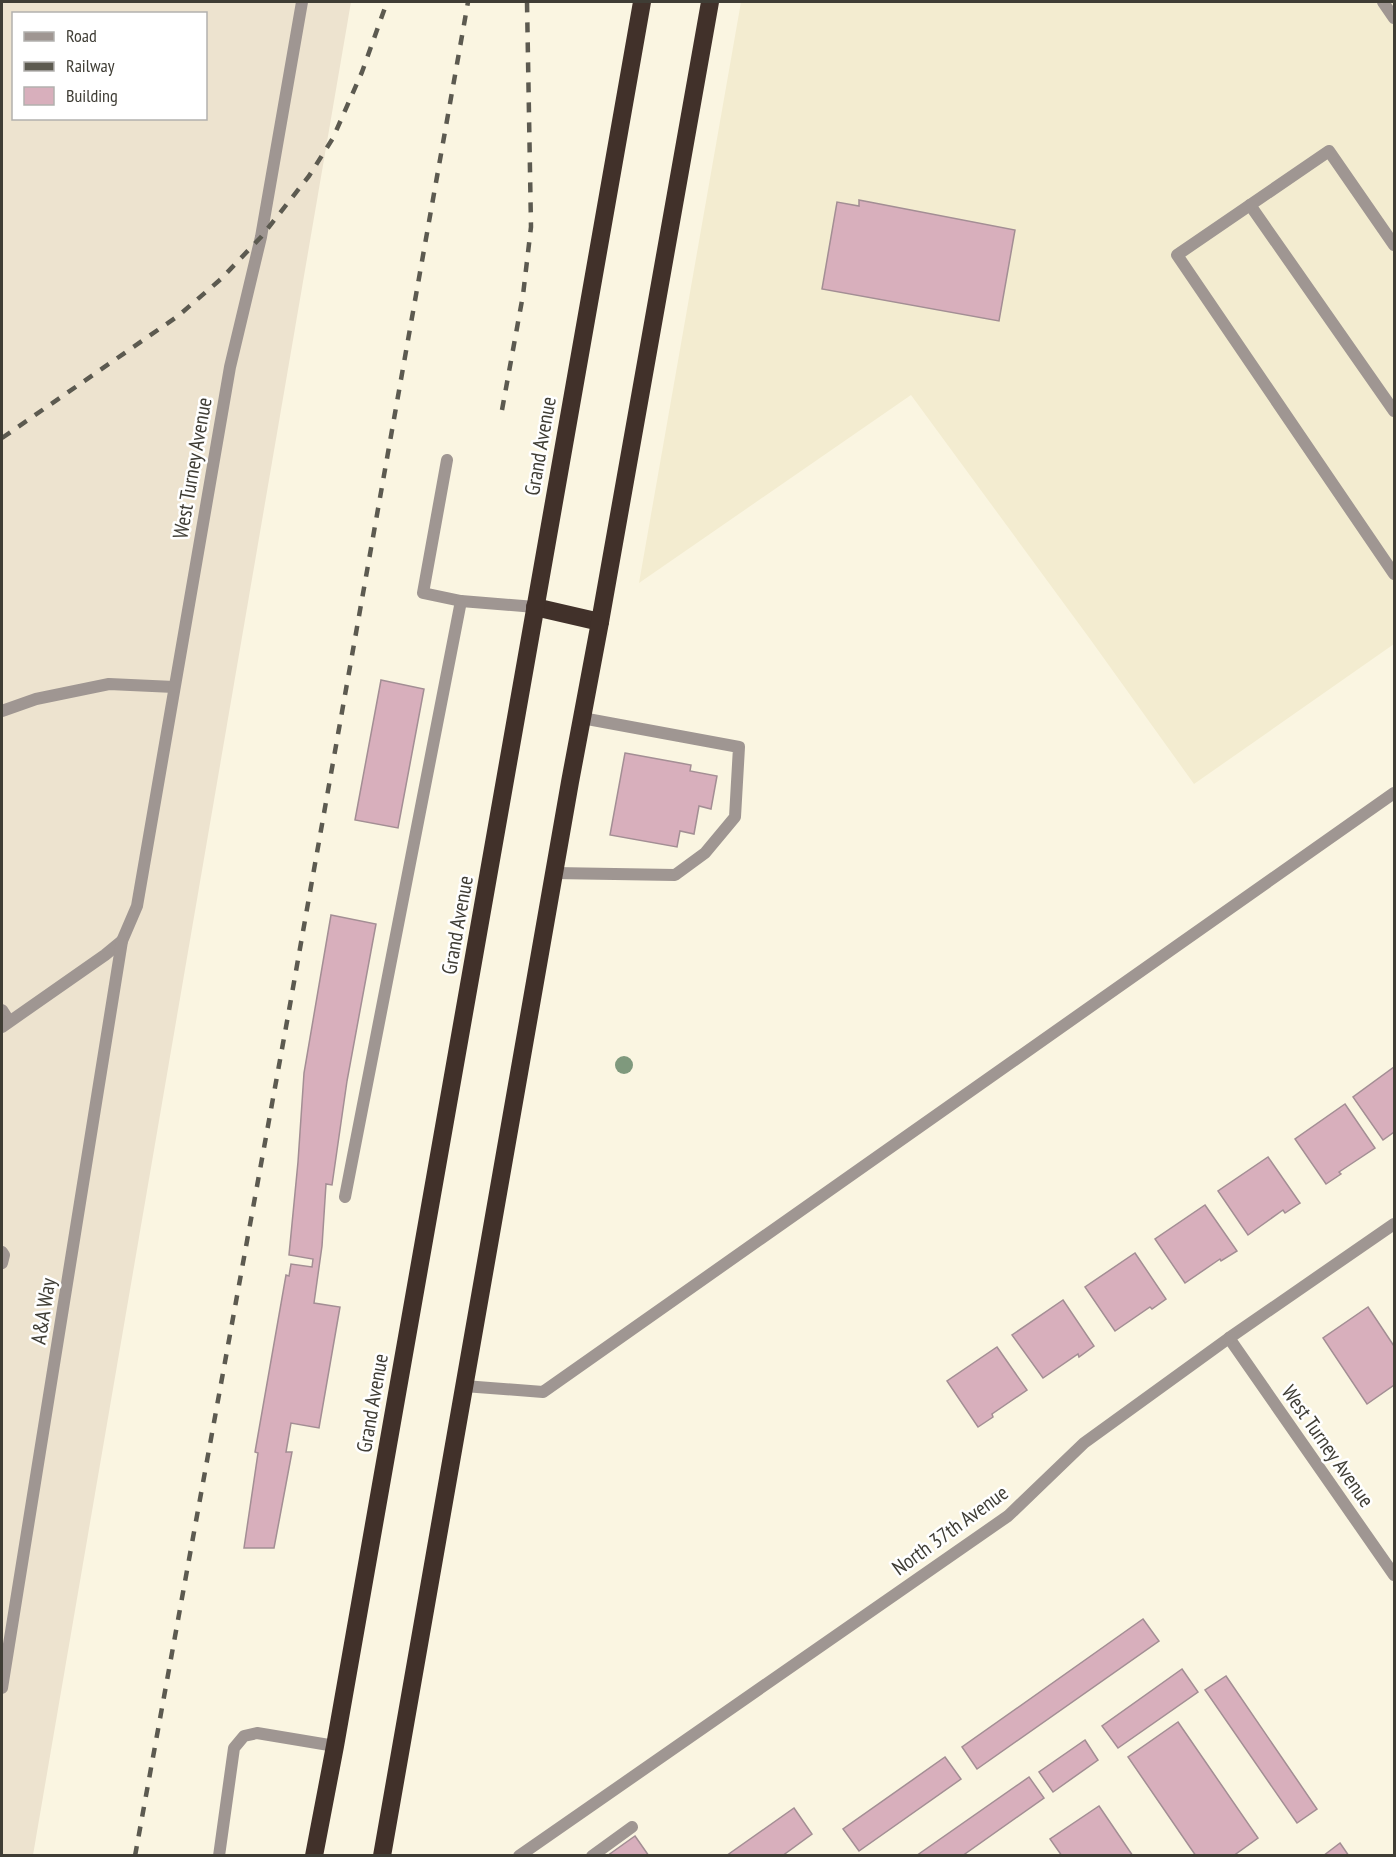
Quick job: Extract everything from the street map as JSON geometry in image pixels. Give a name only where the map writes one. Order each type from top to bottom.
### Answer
[{"type":"highway","name":"Grand Avenue","points":[[314,1856],[642,2]]},
{"type":"highway","points":[[381,1856],[710,2]]},
{"type":"highway","points":[[535,608],[600,622]]},
{"type":"street","name":"West Turney Avenue","points":[[122,941],[136,906],[230,367],[261,237],[302,2]]},
{"type":"street","points":[[1383,2],[1395,18]]},
{"type":"street","points":[[1395,245],[1329,150],[1177,255],[1395,574]]},
{"type":"street","points":[[1250,205],[1395,411]]},
{"type":"street","points":[[447,460],[423,593],[461,601],[535,608]]},
{"type":"street","points":[[345,1197],[461,601]]},
{"type":"street","points":[[2,711],[36,699],[110,684],[174,687]]},
{"type":"street","points":[[554,873],[675,875],[705,853],[735,817],[739,747],[582,718]]},
{"type":"street","points":[[464,1386],[543,1392],[1395,793]]},
{"type":"street","points":[[2,1010],[5,1024],[122,941]]},
{"type":"street","name":"A&A Way","points":[[2,1688],[122,941]]},
{"type":"street","name":"North 37th Avenue","points":[[519,1856],[1008,1516],[1084,1443],[1229,1338],[1395,1224]]},
{"type":"street","points":[[2,1252],[4,1255],[2,1263]]},
{"type":"street","name":"West Turney Avenue","points":[[1229,1338],[1395,1575]]},
{"type":"street","points":[[219,1856],[234,1748],[244,1736],[258,1733],[335,1746]]},
{"type":"street","points":[[592,1856],[632,1827]]},
{"type":"shaded area","points":[[2,2],[351,2],[33,1855],[2,1856]]},
{"type":"shaded area","points":[[741,2],[1394,2],[1394,644],[1194,784],[911,395],[639,583]]},
{"type":"building","points":[[859,200],[1015,230],[999,321],[822,289],[837,202],[859,206]]},
{"type":"building","points":[[381,680],[424,689],[398,828],[355,820]]},
{"type":"building","points":[[625,753],[691,765],[690,771],[717,776],[711,809],[699,806],[694,834],[680,831],[677,847],[610,835]]},
{"type":"building","points":[[331,915],[376,924],[347,1081],[332,1185],[326,1184],[322,1246],[314,1303],[340,1307],[319,1428],[291,1423],[286,1452],[292,1452],[274,1548],[244,1548],[258,1453],[255,1452],[286,1275],[289,1276],[291,1264],[312,1267],[313,1259],[289,1255],[304,1073]]},
{"type":"building","points":[[1394,1067],[1394,1132],[1383,1140],[1353,1097]]},
{"type":"building","points":[[1345,1104],[1375,1148],[1339,1172],[1341,1174],[1326,1184],[1295,1139]]},
{"type":"building","points":[[1268,1157],[1300,1203],[1285,1213],[1283,1210],[1248,1235],[1218,1191]]},
{"type":"building","points":[[1205,1205],[1237,1251],[1221,1261],[1220,1259],[1185,1283],[1155,1239]]},
{"type":"building","points":[[1135,1253],[1166,1299],[1115,1331],[1085,1287]]},
{"type":"building","points":[[1063,1300],[1094,1346],[1043,1378],[1012,1335]]},
{"type":"building","points":[[1368,1307],[1394,1346],[1394,1385],[1367,1404],[1323,1338]]},
{"type":"building","points":[[997,1347],[1027,1390],[992,1414],[993,1417],[978,1427],[947,1381]]},
{"type":"building","points":[[1143,1619],[1159,1641],[977,1769],[962,1747]]},
{"type":"building","points":[[1182,1669],[1198,1692],[1118,1748],[1102,1726]]},
{"type":"building","points":[[1226,1676],[1317,1809],[1297,1823],[1205,1690]]},
{"type":"building","points":[[1178,1722],[1258,1838],[1233,1856],[1196,1856],[1128,1757]]},
{"type":"building","points":[[1085,1740],[1098,1760],[1053,1792],[1039,1772]]},
{"type":"building","points":[[945,1757],[961,1779],[859,1851],[843,1829]]},
{"type":"building","points":[[1029,1777],[1044,1798],[962,1856],[916,1856]]},
{"type":"building","points":[[1099,1806],[1133,1856],[1062,1856],[1050,1839]]},
{"type":"building","points":[[794,1808],[812,1834],[782,1856],[726,1856]]},
{"type":"building","points":[[635,1836],[649,1856],[607,1856]]},
{"type":"building","points":[[1340,1843],[1349,1856],[1323,1856]]},
{"type":"railway","points":[[2,438],[178,316],[221,279],[261,237],[309,176],[333,138],[362,72],[387,2]]},
{"type":"railway","points":[[135,1856],[288,1016],[468,2]]},
{"type":"railway","points":[[502,410],[523,295],[531,227],[527,2]]}]
